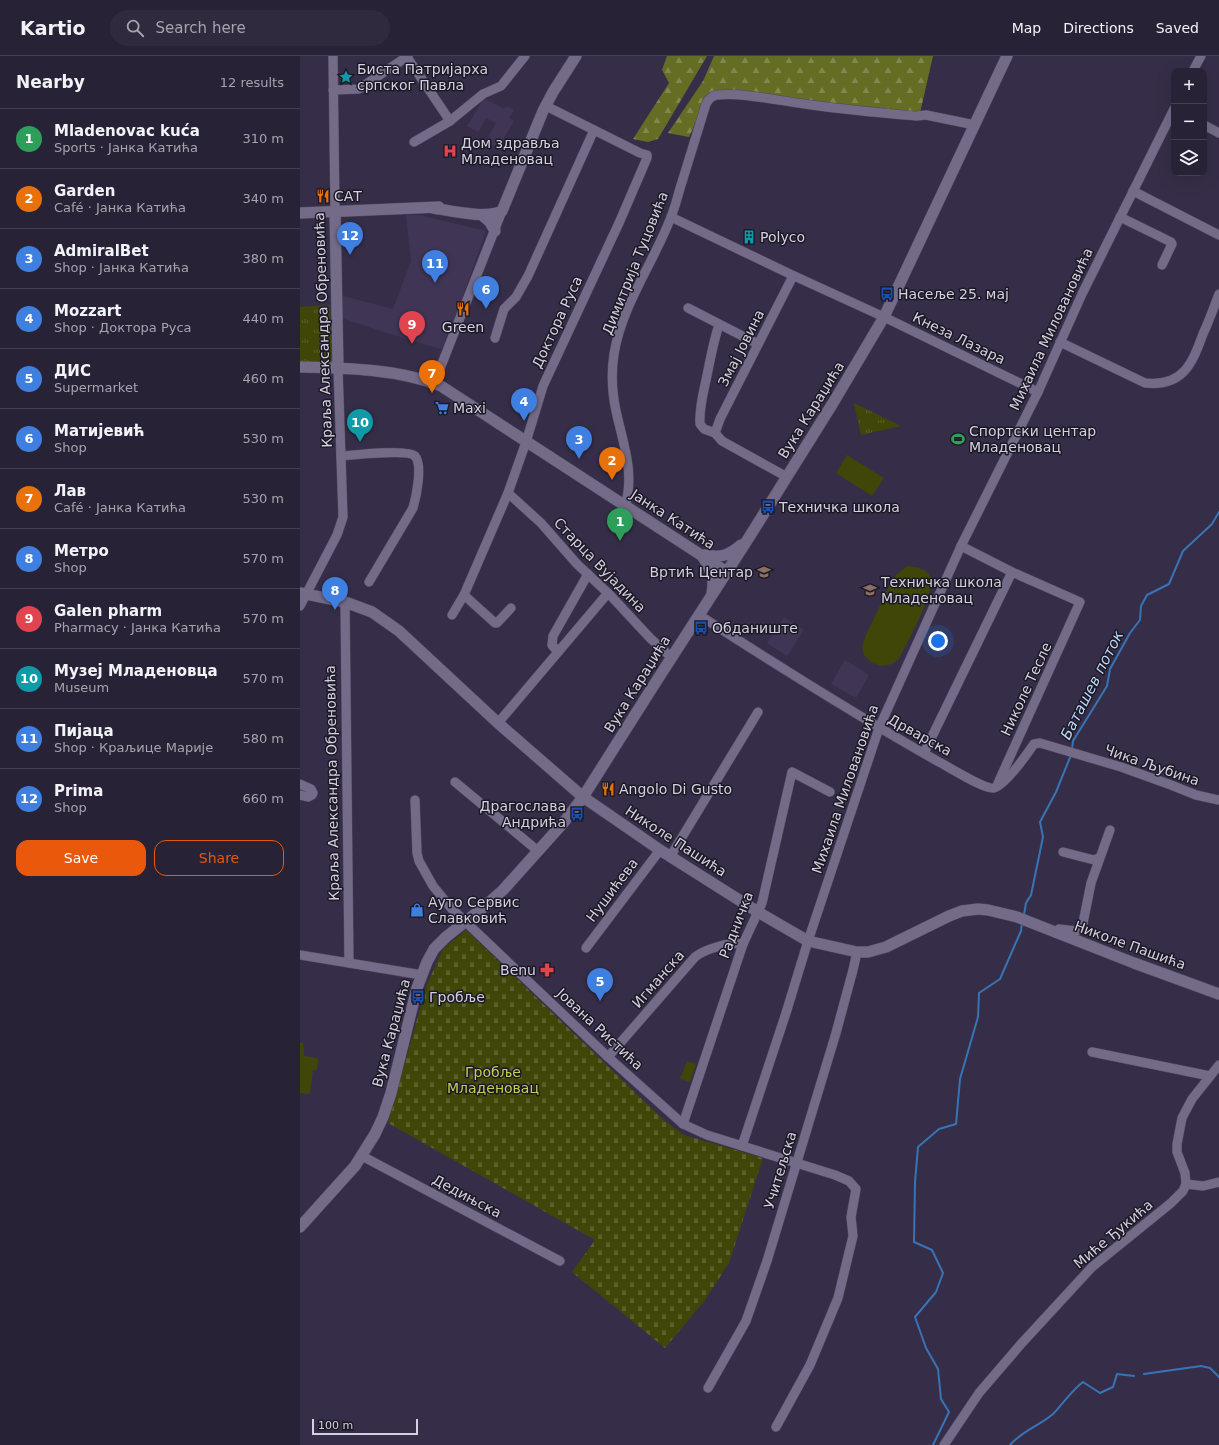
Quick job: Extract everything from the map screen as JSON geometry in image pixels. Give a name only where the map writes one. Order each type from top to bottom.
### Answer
[{"type":"street","name":"Краља Александра Обреновића","points":[[300,606],[303,594],[337,535],[343,517],[338,368],[333,56]]},
{"type":"street","points":[[333,90],[359,89],[407,56],[450,121]]},
{"type":"street","points":[[414,142],[450,121],[483,94],[501,86],[525,56]]},
{"type":"street","points":[[434,384],[503,208],[546,106],[576,56]]},
{"type":"street","name":"Вука Караџића","points":[[300,1227],[346,1177],[362,1156],[379,1126],[390,1097],[412,1005],[422,976],[435,947],[503,890],[584,797],[671,657],[727,572],[833,403],[884,317],[1007,56]]},
{"type":"street","points":[[1195,68],[1201,56]]},
{"type":"street","name":"Димитрија Туцовића","points":[[624,506],[628,488],[629,464],[614,398],[613,375],[615,352],[623,322],[671,217],[709,98],[715,95],[728,94],[814,106],[916,116],[926,115],[975,125]]},
{"type":"street","points":[[495,338],[504,309],[516,298],[528,276],[594,130],[546,106]]},
{"type":"street","name":"Михаила Миловановића","points":[[742,1146],[879,728],[961,546],[1038,392],[1082,294],[1171,117]]},
{"type":"street","points":[[1207,127],[1219,133]]},
{"type":"street","name":"Доктора Руса","points":[[452,615],[464,595],[508,493],[526,442],[543,386],[646,163],[648,155],[594,130]]},
{"type":"street","points":[[1133,191],[1219,235]]},
{"type":"street","points":[[300,213],[458,206],[492,210],[503,208]]},
{"type":"street","points":[[433,208],[482,215],[496,213],[503,208]]},
{"type":"street","points":[[482,215],[490,222],[495,231]]},
{"type":"street","name":"Кнеза Лазара","points":[[671,217],[793,276],[884,317],[1038,392]]},
{"type":"street","points":[[1120,217],[1171,242],[1172,244],[1162,265]]},
{"type":"street","name":"Змај Јовина","points":[[715,433],[716,428],[793,276]]},
{"type":"street","points":[[1060,342],[1145,383],[1166,381],[1181,374],[1192,362],[1219,294]]},
{"type":"street","points":[[688,308],[758,344]]},
{"type":"street","points":[[719,325],[705,385],[700,424],[704,429],[715,433],[722,442],[787,477]]},
{"type":"street","name":"Јанка Катића","points":[[300,367],[338,368],[382,372],[434,384],[449,391],[727,572]]},
{"type":"street","points":[[342,456],[408,453],[415,456],[417,460],[419,480],[418,494],[413,508],[370,582]]},
{"type":"street","name":"Старца Вујадина","points":[[508,493],[541,523],[572,559],[650,638],[671,657]]},
{"type":"street","points":[[701,555],[720,557],[730,554],[748,539]]},
{"type":"street","points":[[924,753],[1012,572],[961,546]]},
{"type":"street","points":[[701,555],[714,580],[712,594]]},
{"type":"street","name":"Николе Тесле","points":[[996,786],[1080,602],[1012,572]]},
{"type":"street","points":[[558,652],[552,645],[553,636],[588,574]]},
{"type":"street","name":"Николе Пашића","points":[[303,594],[345,602],[372,612],[399,632],[498,723],[584,797],[670,857],[808,942],[857,952],[868,952],[886,947],[962,911],[978,909],[988,910],[1017,917],[1055,933],[1219,994]]},
{"type":"street","points":[[498,723],[608,594]]},
{"type":"street","points":[[464,595],[495,623],[497,623],[511,608]]},
{"type":"street","name":"Краља Александра Обреновића","points":[[345,602],[349,963]]},
{"type":"street","name":"Дрварска","points":[[699,615],[879,728],[972,780],[990,788],[996,786]]},
{"type":"street","points":[[670,857],[758,712]]},
{"type":"street","name":"Чика Љубина","points":[[996,786],[1001,785],[1021,763],[1034,744],[1040,743],[1076,755],[1121,767],[1196,795],[1219,800]]},
{"type":"street","name":"Радничка","points":[[683,1124],[743,944],[762,903],[792,772],[830,792]]},
{"type":"street","points":[[455,782],[538,851]]},
{"type":"street","points":[[300,784],[311,789],[313,793],[308,797],[300,794]]},
{"type":"street","name":"Јована Ристића","points":[[415,800],[417,853],[419,861],[433,886],[465,922],[608,1057],[683,1124],[707,1135],[835,1175],[850,1181],[856,1189],[851,1217],[852,1236],[838,1298],[806,1372],[776,1428]]},
{"type":"street","points":[[1055,933],[1059,929],[1076,931],[1082,928],[1088,895],[1099,858],[1110,830]]},
{"type":"street","name":"Нушићева","points":[[586,948],[660,850]]},
{"type":"street","points":[[1063,852],[1094,860],[1099,858]]},
{"type":"street","name":"Игманска","points":[[608,1057],[694,957],[701,952],[714,948],[743,944]]},
{"type":"street","name":"Учитељска","points":[[708,1388],[746,1321],[767,1261],[836,1033],[857,952]]},
{"type":"street","points":[[300,955],[422,976]]},
{"type":"street","points":[[1092,1052],[1210,1076]]},
{"type":"street","points":[[1219,1065],[1192,1099],[1182,1118],[1178,1135],[1177,1152],[1185,1173],[1186,1184],[1203,1186],[1219,1182]]},
{"type":"street","name":"Дедињска","points":[[362,1156],[560,1261]]},
{"type":"street","name":"Миће Ђукића","points":[[944,1445],[979,1393],[1021,1344],[1092,1267],[1171,1203],[1183,1191],[1186,1184]]},
{"type":"shaded area","points":[[484,98],[504,109],[507,106],[514,110],[509,118],[514,121],[498,148],[486,141],[496,123],[486,118],[478,132],[467,126]]},
{"type":"shaded area","points":[[406,215],[419,215],[486,231],[459,307],[441,349],[341,318],[339,295],[393,309],[411,261]]},
{"type":"shaded area","points":[[784,617],[804,630],[787,656],[767,643]]},
{"type":"shaded area","points":[[845,660],[869,675],[856,698],[831,684]]},
{"type":"green space","points":[[667,56],[707,56],[658,139],[648,142],[633,139],[669,83],[662,70]]},
{"type":"green space","points":[[714,56],[933,56],[920,113],[710,92],[689,137],[668,133],[703,81]]},
{"type":"green space","points":[[330,305],[333,363],[300,362],[300,307]]},
{"type":"green space","points":[[854,403],[901,426],[861,435]]},
{"type":"green space","points":[[847,455],[884,478],[872,496],[836,473]]},
{"type":"green space","points":[[907,566],[927,572],[931,578],[929,594],[920,618],[899,659],[892,664],[882,666],[872,663],[864,655],[862,646],[892,580]]},
{"type":"green space","name":"Гробље Младеновац","points":[[466,930],[665,1121],[684,1135],[763,1158],[729,1263],[705,1300],[665,1348],[572,1272],[595,1240],[388,1123],[427,984],[443,949]]},
{"type":"green space","points":[[300,1043],[303,1043],[304,1056],[318,1058],[317,1070],[313,1070],[310,1094],[300,1093]]},
{"type":"green space","points":[[687,1061],[696,1064],[690,1082],[680,1079]]},
{"type":"waterway","name":"Баташев поток","points":[[1072,749],[1073,741],[1107,686],[1110,669],[1130,633],[1140,620],[1141,606],[1147,595],[1169,584],[1183,551],[1212,524],[1219,512]]},
{"type":"waterway","name":"Баташев поток","points":[[1024,915],[1026,903],[1031,895],[1043,837],[1040,822],[1056,792],[1071,755]]},
{"type":"waterway","name":"Баташев поток","points":[[933,1445],[949,1412],[941,1399],[938,1369],[926,1348],[915,1317],[936,1292],[943,1273],[932,1250],[914,1242],[915,1182],[918,1147],[939,1129],[956,1124],[960,1079],[978,1017],[979,993],[1000,979],[1021,931],[1022,923]]},
{"type":"waterway","points":[[1144,1374],[1201,1366],[1210,1368],[1219,1377]]},
{"type":"waterway","points":[[1010,1445],[1020,1436],[1053,1414],[1083,1382],[1100,1393],[1113,1387],[1117,1374],[1134,1376]]},
{"type":"place","name":"Биста Патријарха српског Павла","points":[[346,77]]},
{"type":"place","name":"Дом здравља Младеновац","points":[[450,151]]},
{"type":"place","name":"САТ","points":[[323,196]]},
{"type":"place","name":"Polyco","points":[[749,237]]},
{"type":"place","name":"Prima","points":[[350,255]]},
{"type":"place","name":"Пијаца","points":[[435,283]]},
{"type":"place","name":"Насеље 25. мај","points":[[887,294]]},
{"type":"place","name":"Green","points":[[463,309]]},
{"type":"place","name":"Матијевић","points":[[486,309]]},
{"type":"place","name":"Galen pharm","points":[[412,344]]},
{"type":"place","name":"Лав","points":[[432,393]]},
{"type":"place","name":"Maxi","points":[[442,408]]},
{"type":"place","name":"Mozzart","points":[[524,421]]},
{"type":"place","name":"Спортски центар Младеновац","points":[[958,439]]},
{"type":"place","name":"Музеј Младеновца","points":[[360,442]]},
{"type":"place","name":"AdmiralBet","points":[[579,459]]},
{"type":"place","name":"Garden","points":[[612,480]]},
{"type":"place","name":"Техничка школа","points":[[768,507]]},
{"type":"place","name":"Mladenovac kuća","points":[[620,541]]},
{"type":"place","name":"Вртић Центар","points":[[764,572]]},
{"type":"place","name":"Техничка школа Младеновац","points":[[870,590]]},
{"type":"place","name":"Метро","points":[[335,610]]},
{"type":"place","name":"Обданиште","points":[[701,628]]},
{"type":"place","name":"Angolo Di Gusto","points":[[608,789]]},
{"type":"place","name":"Драгослава Андрића","points":[[577,814]]},
{"type":"place","name":"Ауто Сервис Славковић","points":[[417,910]]},
{"type":"place","name":"Benu","points":[[547,970]]},
{"type":"place","name":"Гробље","points":[[418,997]]},
{"type":"place","name":"ДИС","points":[[600,1001]]}]
